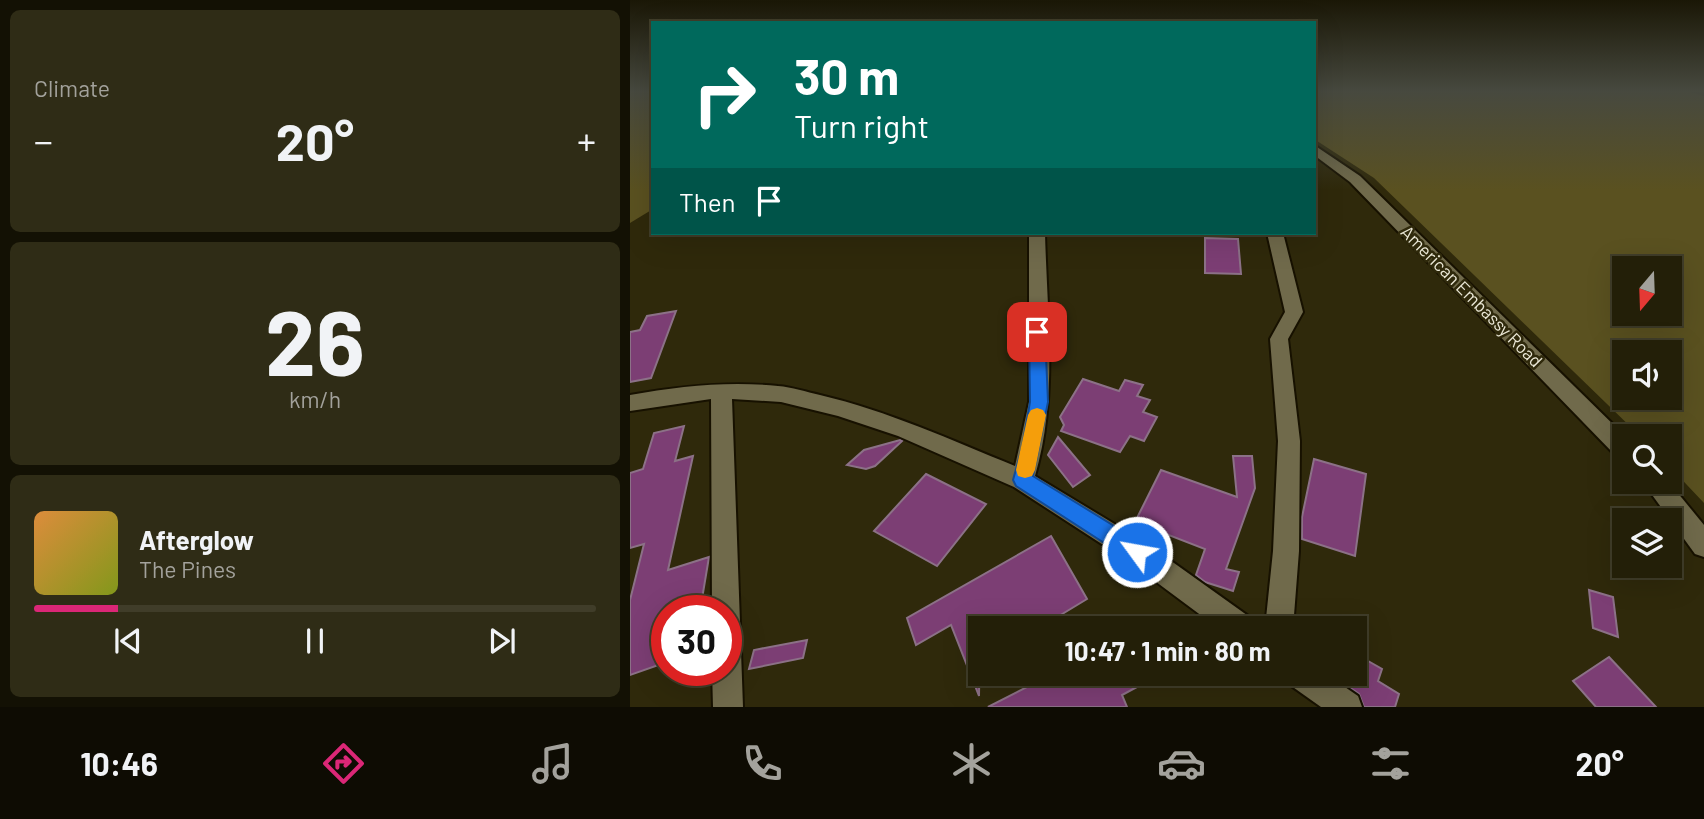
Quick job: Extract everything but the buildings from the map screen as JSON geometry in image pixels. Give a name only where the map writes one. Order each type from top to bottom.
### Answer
[{"type":"street","name":"American Embassy Road","points":[[1316,150],[1354,179],[1612,437]]},
{"type":"street","points":[[1023,480],[1032,448],[1039,402],[1037,235]]},
{"type":"street","points":[[1275,235],[1294,312],[1279,339],[1289,441],[1287,538],[1280,616]]},
{"type":"street","points":[[721,391],[726,595]]},
{"type":"street","points":[[630,403],[680,394],[721,391],[781,394],[839,408],[905,430],[1023,480],[1137,552],[1225,616]]},
{"type":"street","points":[[1664,494],[1704,545]]},
{"type":"street","points":[[728,686],[728,707]]},
{"type":"street","points":[[1317,686],[1346,707]]},
{"type":"shaded area","points":[[630,124],[651,124],[651,210],[630,223]]},
{"type":"shaded area","points":[[1316,124],[1704,124],[1704,503],[1682,480],[1682,424],[1628,424],[1613,410],[1682,410],[1682,340],[1612,340],[1612,409],[1374,178],[1316,140]]},
{"type":"slow traffic","points":[[1025,470],[1032,448],[1037,415]]},
{"type":"route","points":[[1037,332],[1039,402],[1032,448],[1023,480],[1137,552]]}]
